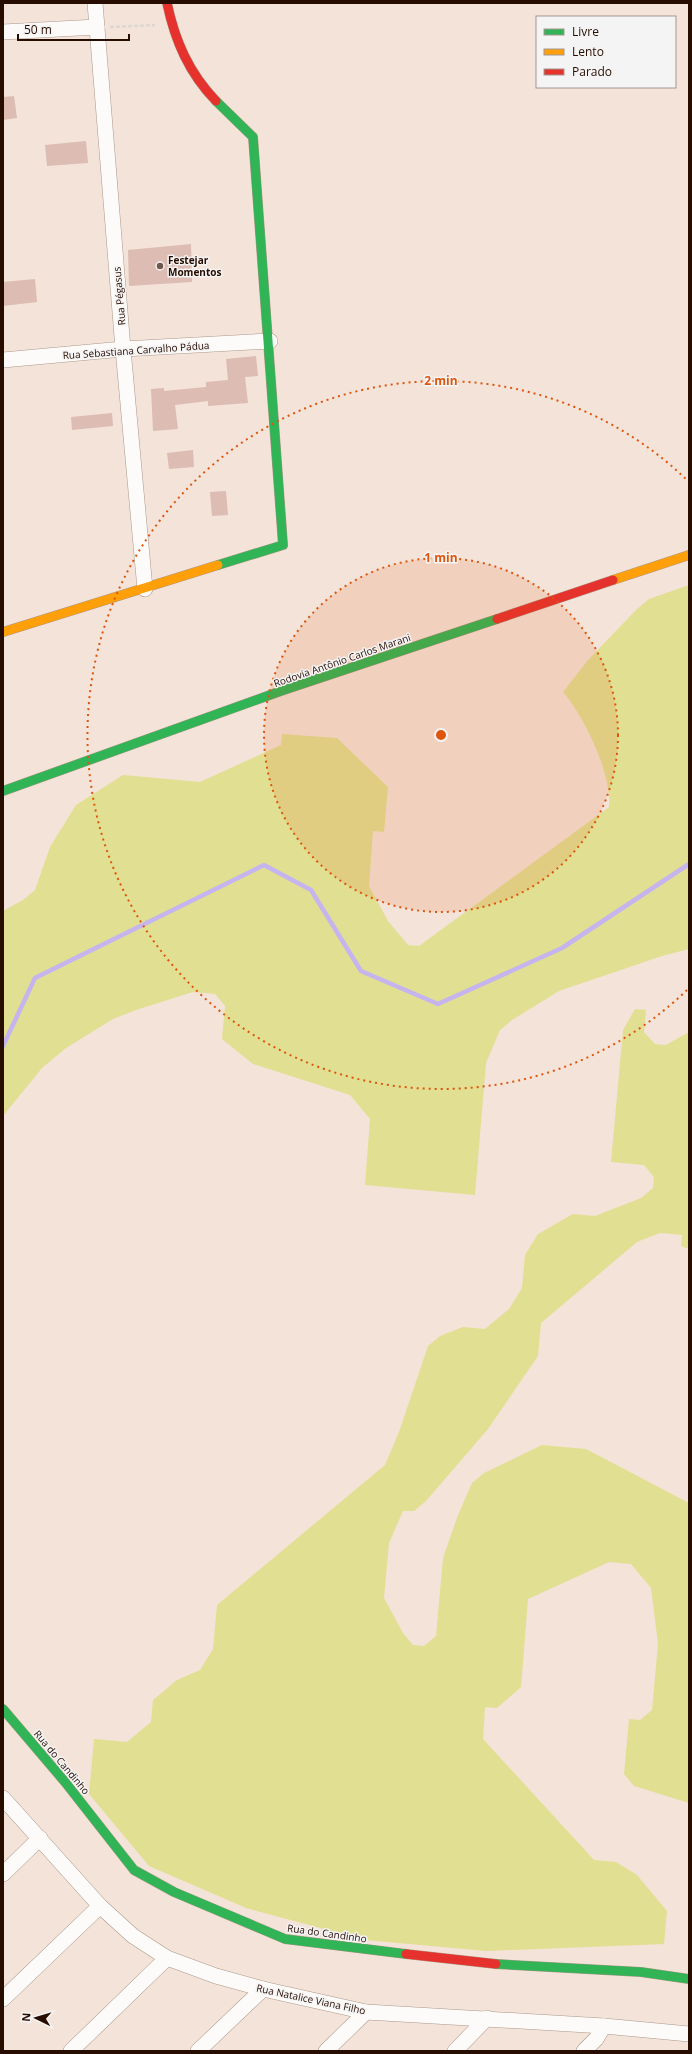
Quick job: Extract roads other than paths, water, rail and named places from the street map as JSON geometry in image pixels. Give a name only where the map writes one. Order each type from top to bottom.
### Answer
[{"type":"street","name":"Rua Pégasus","points":[[95,3],[123,349],[145,589]]},
{"type":"street","points":[[3,632],[284,545],[270,341],[253,137],[218,106],[190,71],[170,25],[167,3]]},
{"type":"street","points":[[3,32],[97,27]]},
{"type":"street","name":"Rua Sebastiana Carvalho Pádua","points":[[3,360],[123,349],[270,341]]},
{"type":"street","name":"Rodovia Antônio Carlos Marani","points":[[3,791],[282,691],[689,555]]},
{"type":"street","name":"Rua do Candinho","points":[[3,1710],[65,1782],[134,1870],[174,1892],[285,1939],[469,1962],[641,1972],[689,1979]]},
{"type":"street","name":"Rua Natalice Viana Filho","points":[[3,1798],[100,1906],[133,1936],[168,1958],[216,1976],[263,1989],[366,2012],[487,2018],[604,2026],[689,2034]]},
{"type":"street","points":[[3,1874],[40,1838]]},
{"type":"street","points":[[3,1999],[100,1906]]},
{"type":"street","points":[[72,2051],[168,1958]]},
{"type":"street","points":[[198,2051],[263,1989]]},
{"type":"street","points":[[326,2051],[366,2012]]},
{"type":"street","points":[[455,2051],[487,2018]]},
{"type":"street","points":[[584,2051],[596,2039],[604,2026]]},
{"type":"waterway","points":[[3,1046],[35,978],[264,865],[311,890],[361,971],[438,1004],[562,948],[689,864]]},
{"type":"place","name":"Festejar Momentos","points":[[160,266]]}]
